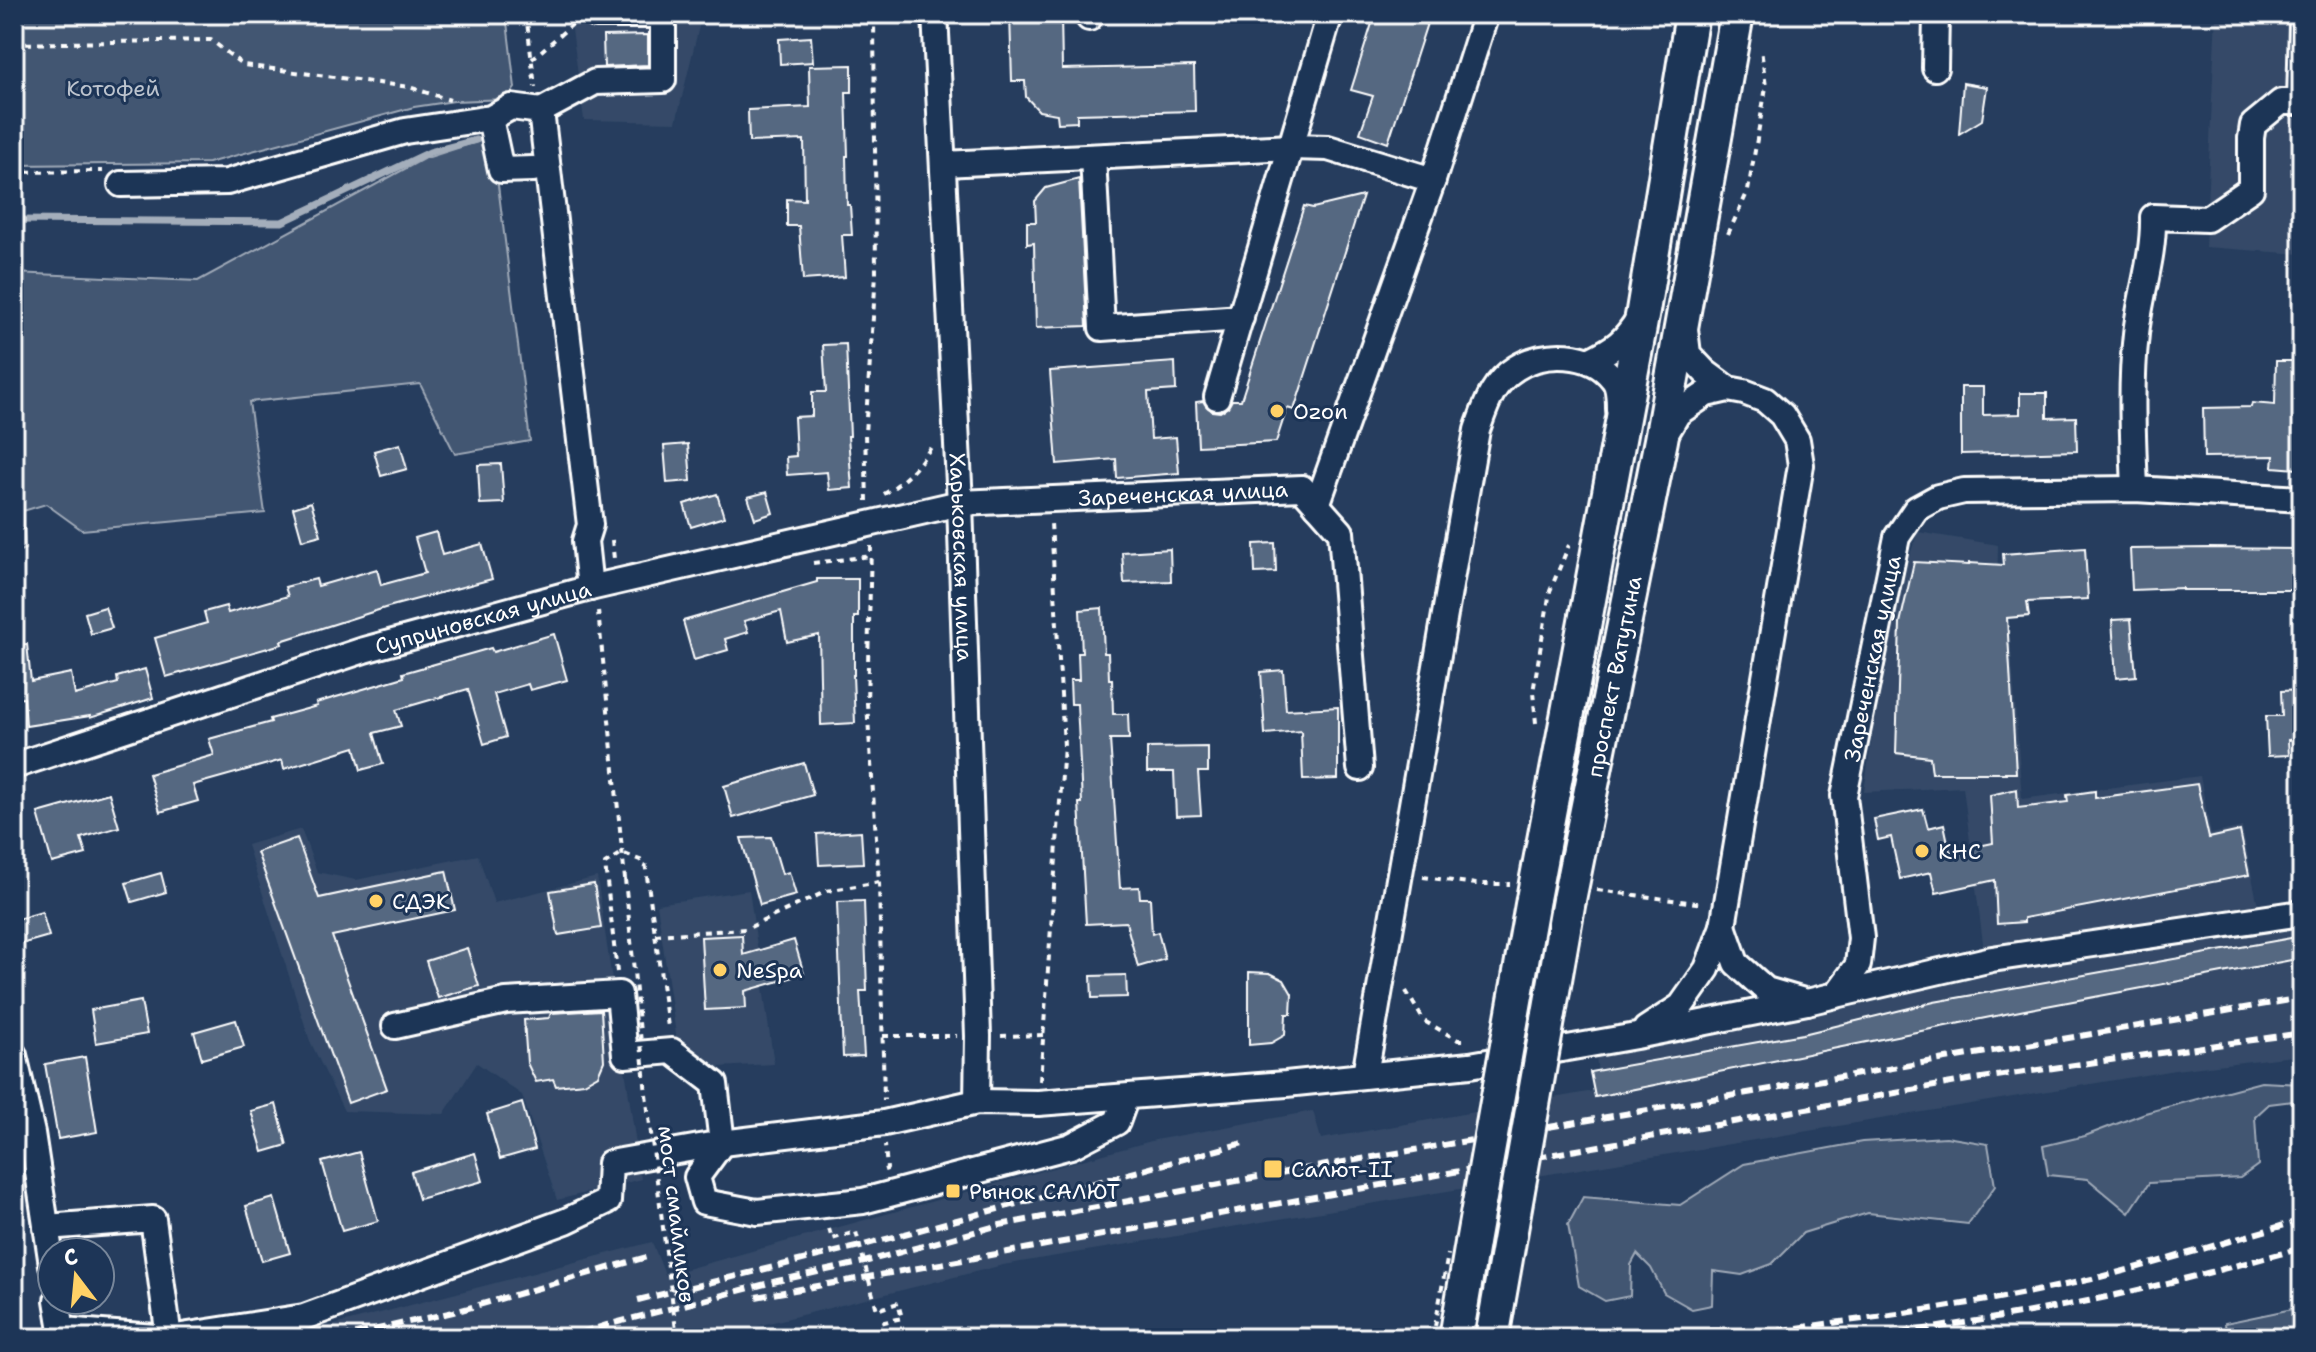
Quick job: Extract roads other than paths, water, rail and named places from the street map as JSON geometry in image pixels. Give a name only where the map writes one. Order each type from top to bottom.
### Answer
[{"type":"main road","name":"проспект Ватутина","points":[[1456,1338],[1524,891],[1621,427],[1692,14]]},
{"type":"main road","name":"проспект Ватутина","points":[[1492,1338],[1583,895],[1737,14]]},
{"type":"street","points":[[121,184],[227,182],[405,131],[486,119],[511,107],[541,111],[595,82],[663,80],[663,14],[596,15]]},
{"type":"street","name":"Харьковская улица","points":[[935,14],[960,503],[978,1036],[977,1102]]},
{"type":"street","points":[[1217,397],[1330,14]]},
{"type":"street","points":[[1317,505],[1433,180],[1486,14]]},
{"type":"street","points":[[1935,68],[1936,14]]},
{"type":"street","points":[[2135,489],[2132,384],[2136,332],[2153,235],[2153,217],[2207,219],[2251,189],[2253,125],[2281,102],[2301,102],[2302,23]]},
{"type":"street","points":[[541,111],[540,168],[590,525],[585,541],[590,588]]},
{"type":"street","points":[[486,119],[491,123],[501,170],[540,168]]},
{"type":"street","points":[[943,164],[1292,147],[1328,148],[1433,180]]},
{"type":"street","points":[[1093,157],[1102,328],[1241,318]]},
{"type":"street","points":[[1591,360],[1627,337],[1643,311]]},
{"type":"street","points":[[1684,319],[1688,354],[1728,389]]},
{"type":"street","points":[[1365,1075],[1477,430],[1490,393],[1515,368],[1536,359],[1559,356],[1591,360],[1614,380],[1621,427]]},
{"type":"street","points":[[1636,1036],[1681,1006],[1707,969],[1801,465],[1797,440],[1782,415],[1765,400],[1728,389],[1706,394],[1678,413],[1661,440]]},
{"type":"street","name":"Зареченская улица","points":[[960,503],[1302,488],[1341,532],[1360,768]]},
{"type":"street","name":"Зареченская улица","points":[[1836,995],[1858,965],[1861,938],[1844,796],[1897,537],[1916,509],[1938,497],[1964,491],[2135,489],[2302,499]]},
{"type":"street","name":"Супруновская улица","points":[[14,766],[364,650],[590,588],[960,503]]},
{"type":"street","points":[[60,1316],[62,1330],[169,1338],[304,1317],[566,1221],[608,1201],[610,1163],[722,1143],[884,1123],[977,1102],[1038,1103],[1126,1097],[1470,1065],[1807,1002],[1992,959],[2302,913]]},
{"type":"street","points":[[1716,916],[1736,963],[1766,990],[1807,1002]]},
{"type":"street","points":[[395,1026],[506,1001],[619,994],[625,1055],[672,1051],[715,1084],[722,1143],[697,1177],[704,1202],[757,1212],[863,1201],[1071,1146],[1117,1122],[1126,1097]]},
{"type":"street","points":[[14,1055],[32,1133],[47,1236]]},
{"type":"street","points":[[46,1227],[153,1219],[169,1338]]},
{"type":"waterway","points":[[14,220],[282,222],[430,152],[476,140]]},
{"type":"railway","points":[[563,1338],[1000,1225],[1274,1174],[2302,998]]},
{"type":"railway","points":[[756,1297],[1968,1080],[2302,1033]]},
{"type":"railway","points":[[638,1300],[860,1246],[1247,1142]]},
{"type":"railway","points":[[1726,1338],[2047,1289],[2302,1220]]},
{"type":"railway","points":[[1865,1338],[2088,1301],[2302,1248]]},
{"type":"railway","points":[[338,1338],[458,1311],[650,1256]]},
{"type":"place","name":"Ozon","points":[[1277,411]]},
{"type":"place","name":"КНС","points":[[1922,851]]},
{"type":"place","name":"СДЭК","points":[[376,901]]},
{"type":"place","name":"NeSpa","points":[[720,970]]},
{"type":"place","name":"Салют-II","points":[[1273,1169]]},
{"type":"place","name":"Рынок САЛЮТ","points":[[953,1191]]},
{"type":"park label","name":"Котофей","points":[[113,88]]}]
